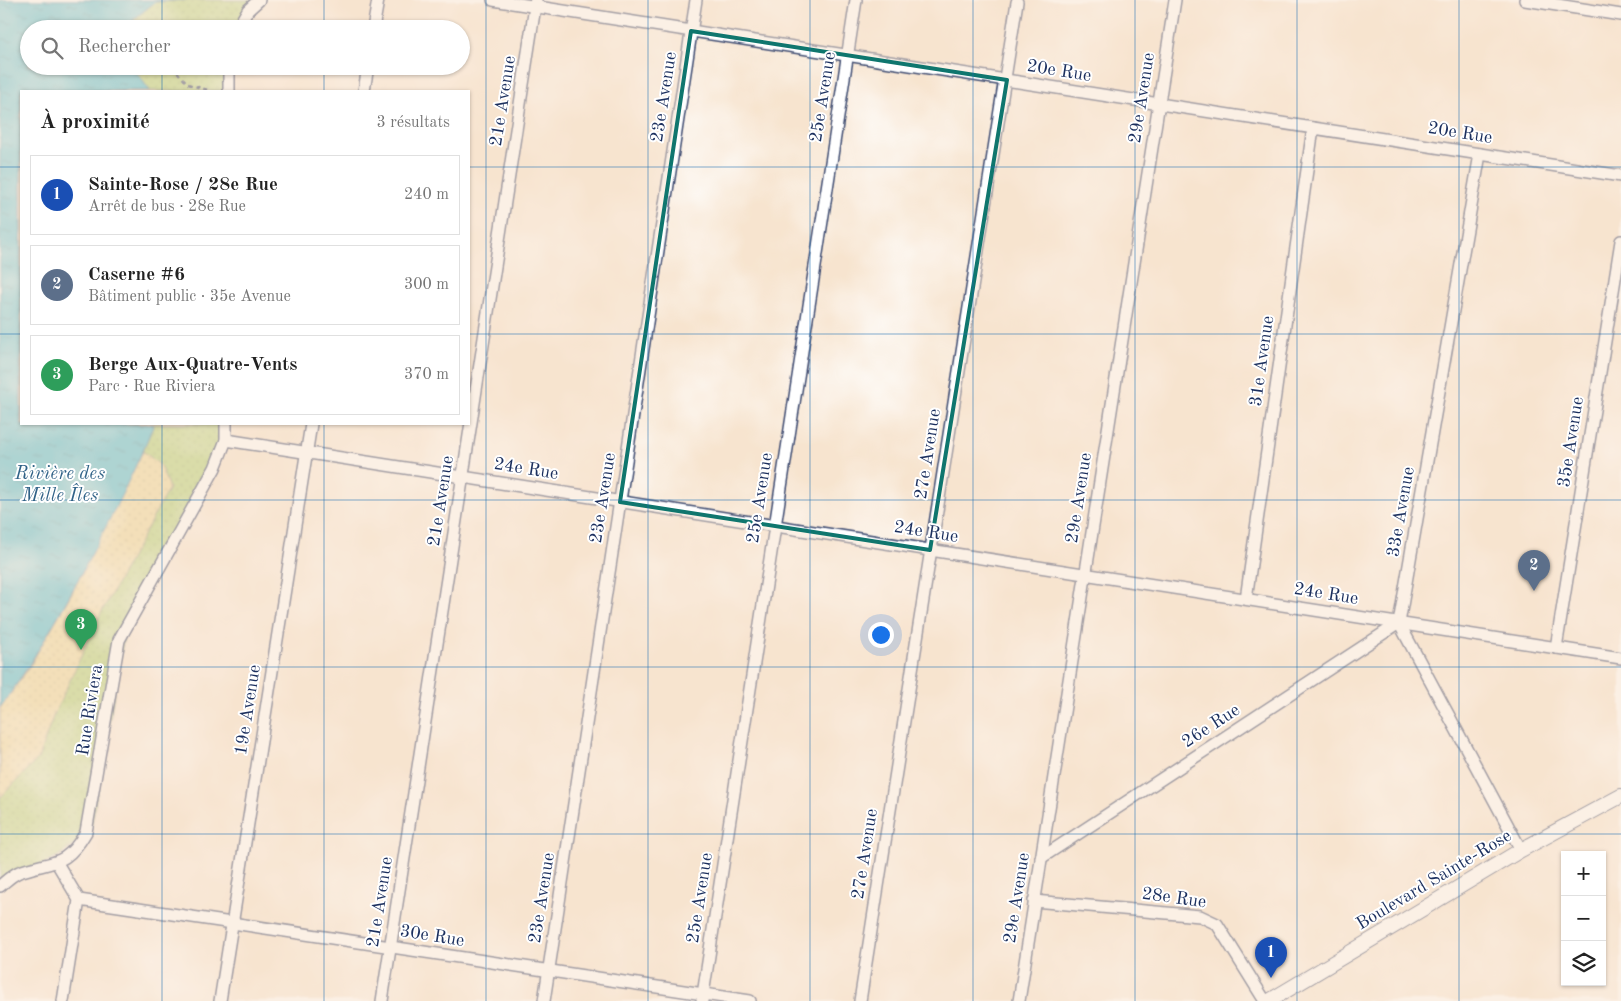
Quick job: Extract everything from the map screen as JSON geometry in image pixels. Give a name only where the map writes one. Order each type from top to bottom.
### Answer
[{"type":"street","points":[[242,20],[248,10],[259,0]]},
{"type":"street","points":[[375,20],[378,0]]},
{"type":"street","name":"20e Rue","points":[[492,0],[536,4],[847,56],[1621,176]]},
{"type":"street","name":"23e Avenue","points":[[544,1001],[696,0]]},
{"type":"street","name":"25e Avenue","points":[[703,998],[773,526],[856,0]]},
{"type":"street","name":"29e Avenue","points":[[1019,1001],[1175,0]]},
{"type":"street","points":[[1525,0],[1621,15]]},
{"type":"street","name":"27e Avenue","points":[[860,1001],[1018,2]]},
{"type":"street","name":"21e Avenue","points":[[382,1001],[536,4]]},
{"type":"street","points":[[228,90],[229,75]]},
{"type":"street","points":[[364,90],[367,75]]},
{"type":"street","name":"31e Avenue","points":[[1246,599],[1313,128]]},
{"type":"street","name":"33e Avenue","points":[[1399,623],[1480,154]]},
{"type":"street","name":"35e Avenue","points":[[1556,648],[1621,241]]},
{"type":"street","name":"Rue Riviera","points":[[0,886],[18,873],[57,863],[75,850],[86,832],[119,640],[215,468],[226,440],[226,425]]},
{"type":"street","name":"19e Avenue","points":[[220,1001],[311,425]]},
{"type":"street","name":"24e Rue","points":[[226,440],[1621,658]]},
{"type":"street","points":[[1399,623],[1521,850]]},
{"type":"street","name":"26e Rue","points":[[1041,858],[1399,623]]},
{"type":"street","name":"Boulevard Sainte-Rose","points":[[1267,1001],[1521,850],[1621,796]]},
{"type":"street","points":[[57,863],[79,900],[63,1001]]},
{"type":"street","name":"30e Rue","points":[[79,900],[548,971],[703,998],[750,1001]]},
{"type":"street","name":"28e Rue","points":[[1034,901],[1200,916],[1217,924],[1267,1001]]},
{"type":"path","points":[[177,75],[188,84],[208,90]]},
{"type":"highlighted area","points":[[691,31],[1007,80],[930,550],[620,502]]},
{"type":"green space","points":[[259,0],[244,20],[134,20],[155,2]]},
{"type":"green space","points":[[138,75],[229,75],[228,90],[149,90]]},
{"type":"green space","points":[[154,425],[225,425],[225,443],[125,630],[90,835],[52,860],[0,886],[0,708],[28,669],[143,451]]},
{"type":"sand","points":[[143,451],[160,465],[169,488],[101,613],[53,717],[38,759],[0,798],[0,708],[28,669],[74,589]]},
{"type":"water","name":"Rivière des Mille Îles","points":[[0,0],[185,0],[155,2],[134,20],[20,20],[20,75],[138,75],[149,90],[20,90],[20,425],[154,425],[126,486],[73,589],[39,649],[0,708]]},
{"type":"place","name":"Caserne #6","points":[[1534,591]]},
{"type":"place","name":"Berge Aux-Quatre-Vents","points":[[81,650]]},
{"type":"place","name":"Sainte-Rose / 28e Rue","points":[[1271,978]]}]
